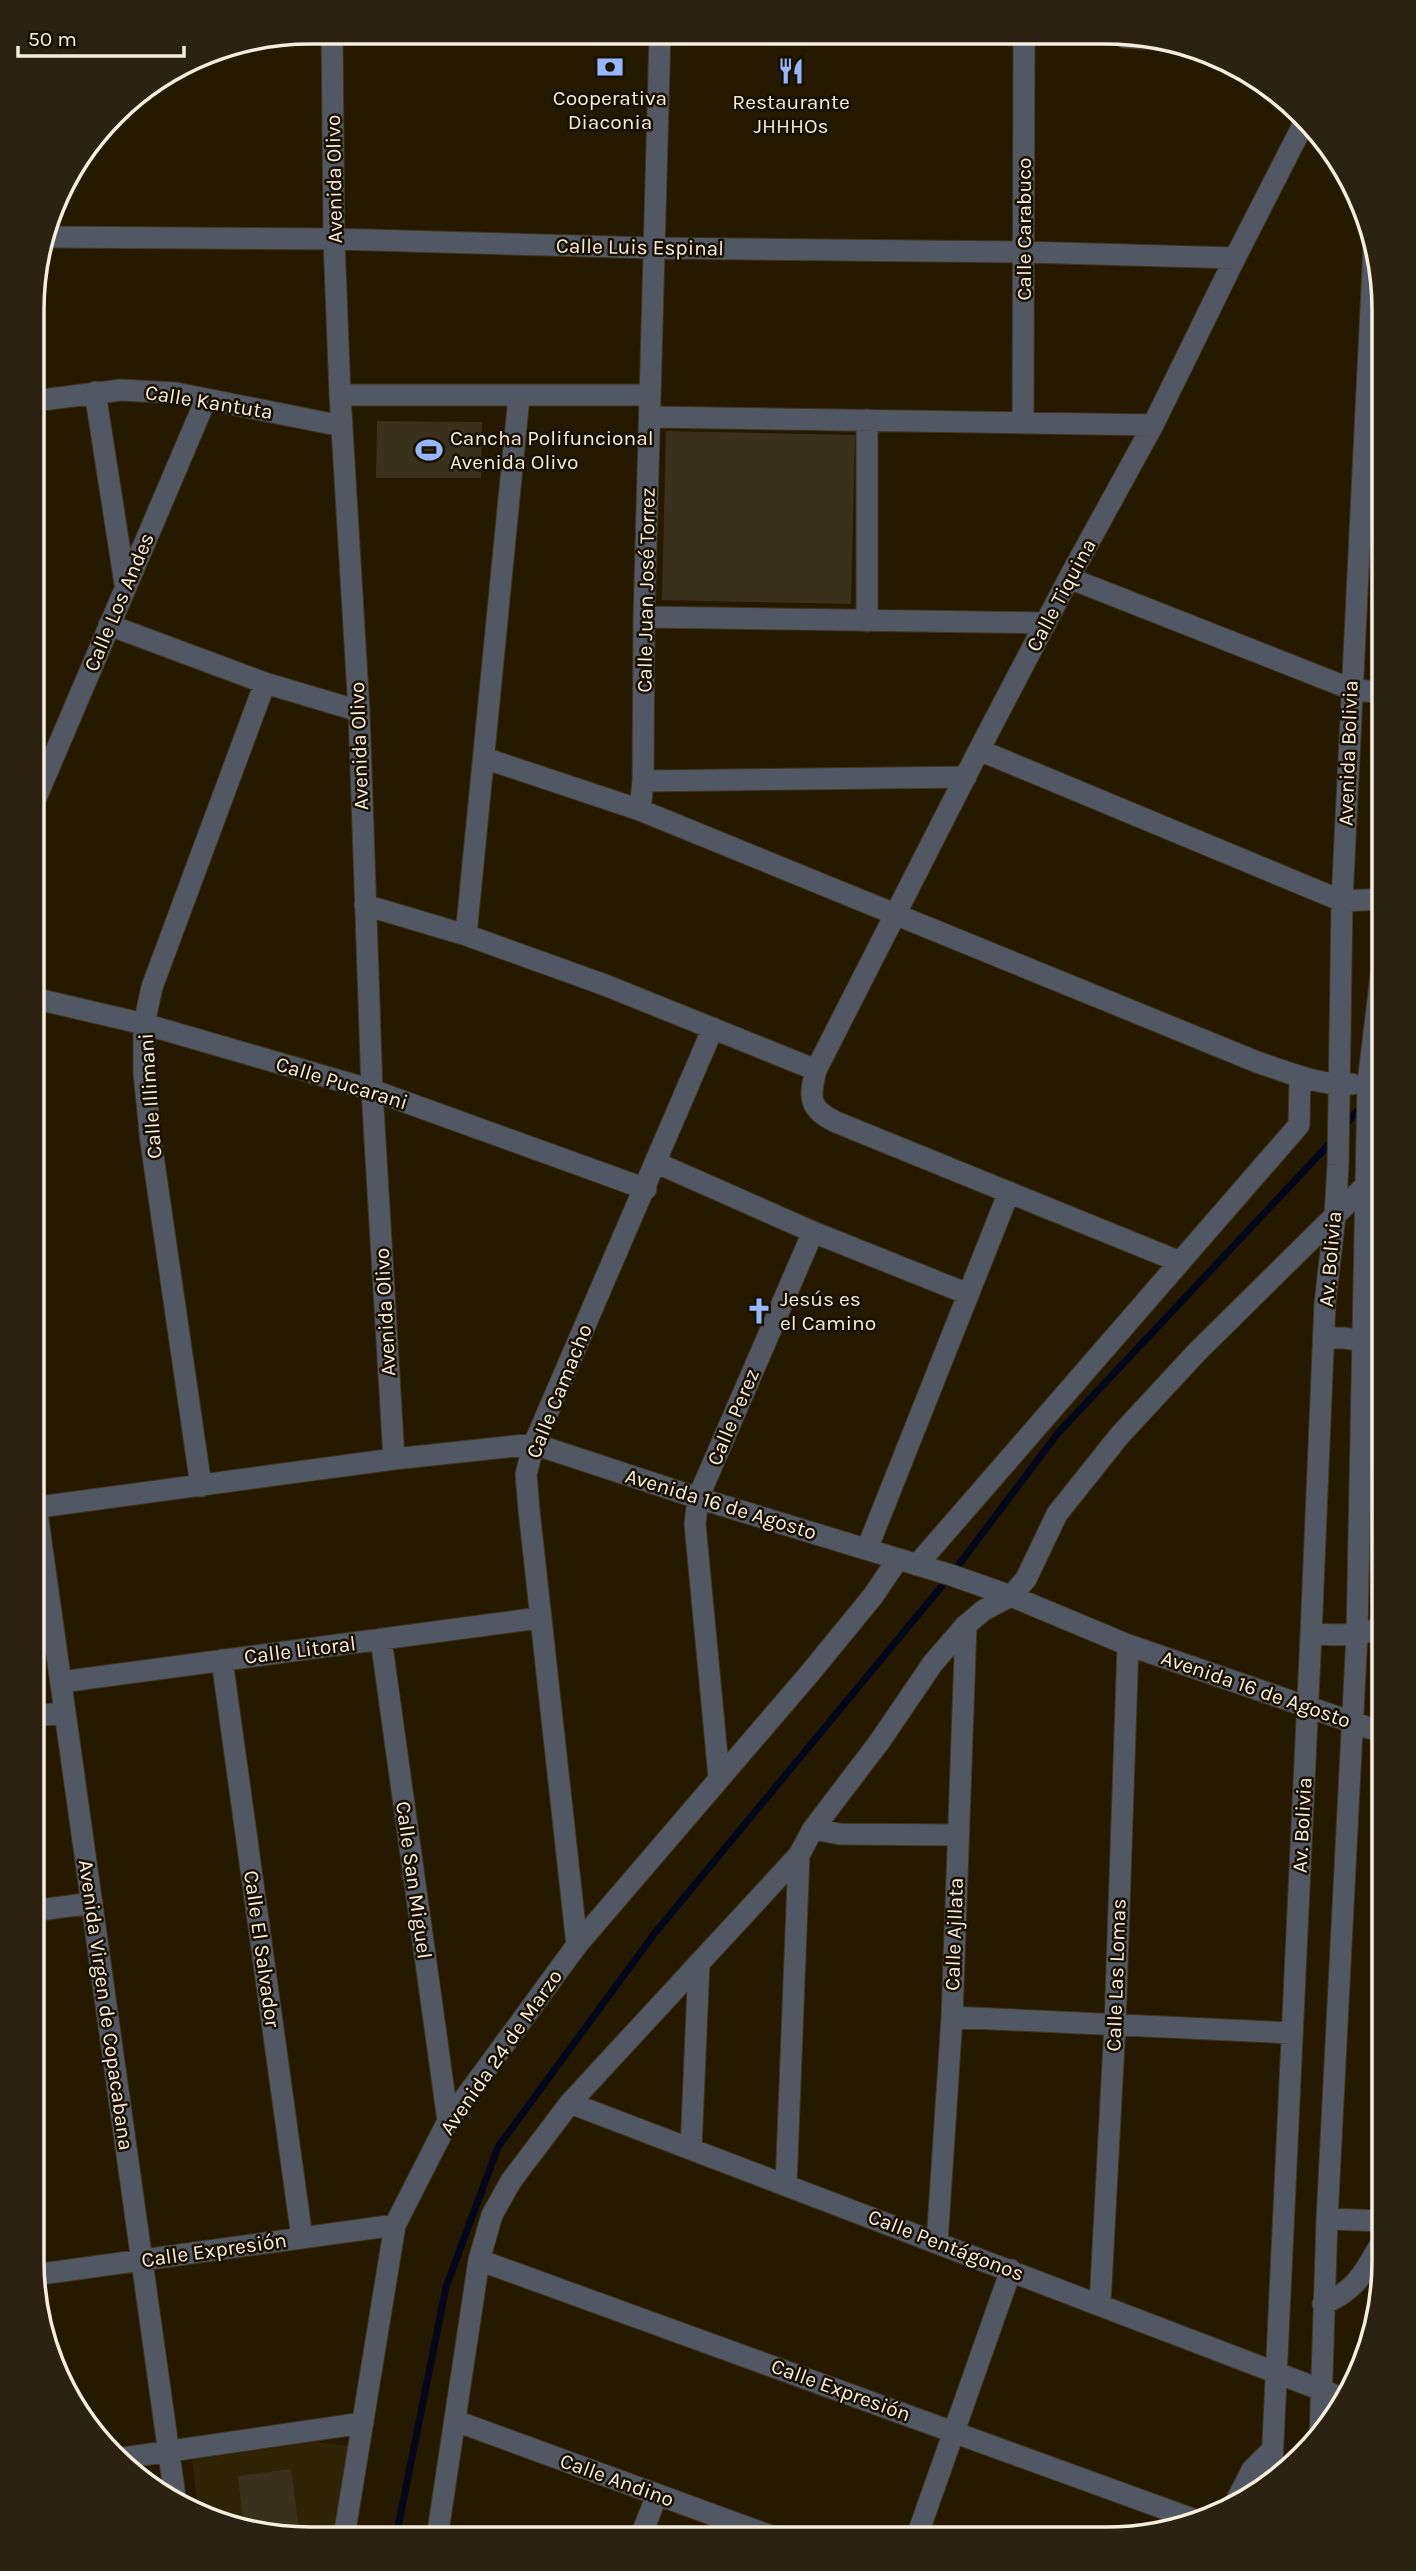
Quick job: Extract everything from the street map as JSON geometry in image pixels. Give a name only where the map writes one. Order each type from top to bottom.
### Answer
[{"type":"street","name":"Avenida Olivo","points":[[332,44],[334,239],[340,395],[359,711],[372,1090],[394,1460]]},
{"type":"street","name":"Calle Juan José Torrez","points":[[640,810],[643,781],[644,617],[660,44]]},
{"type":"street","name":"Calle Carabuco","points":[[1023,422],[1024,44]]},
{"type":"street","name":"Calle Tiquina","points":[[816,1070],[979,750],[1153,425],[1234,258],[1301,129]]},
{"type":"street","name":"Calle Luis Espinal","points":[[54,237],[334,239],[653,248],[1024,252],[1234,258]]},
{"type":"street","name":"Avenida Bolivia","points":[[1339,1085],[1342,901],[1351,689],[1372,371]]},
{"type":"street","points":[[95,392],[125,584]]},
{"type":"street","name":"Calle Kantuta","points":[[44,400],[95,392],[176,393],[342,426]]},
{"type":"street","points":[[340,395],[650,395]]},
{"type":"street","points":[[466,935],[519,397]]},
{"type":"street","name":"Calle Los Andes","points":[[44,779],[206,399]]},
{"type":"street","points":[[651,417],[1153,425]]},
{"type":"street","points":[[867,420],[867,621]]},
{"type":"street","points":[[1069,578],[1351,689],[1372,692]]},
{"type":"street","points":[[644,617],[1046,623]]},
{"type":"street","points":[[109,625],[265,683],[359,711]]},
{"type":"street","name":"Calle Illimani","points":[[201,1486],[151,1142],[144,1073],[144,1024],[152,987],[265,683]]},
{"type":"street","points":[[979,750],[1342,901],[1372,900]]},
{"type":"street","points":[[484,758],[640,810],[1244,1057],[1300,1077],[1339,1085],[1368,1083]]},
{"type":"street","points":[[643,781],[966,777]]},
{"type":"street","points":[[365,905],[466,935],[605,985],[816,1070],[811,1099],[822,1115],[1180,1262]]},
{"type":"street","name":"Calle Pucarani","points":[[44,1001],[144,1024],[372,1090],[646,1189]]},
{"type":"street","name":"Calle Camacho","points":[[578,1945],[526,1474],[534,1444],[713,1028]]},
{"type":"street","points":[[1351,1722],[1357,1634],[1368,1083],[1372,1056]]},
{"type":"street","name":"Avenida 24 de Marzo","points":[[346,2527],[394,2225],[448,2121],[578,1945],[719,1777],[810,1674],[873,1596],[908,1562],[1180,1262],[1299,1125],[1300,1077]]},
{"type":"street","name":"Av. Bolivia","points":[[1271,2470],[1325,1303],[1335,1216],[1339,1085]]},
{"type":"street","points":[[657,1163],[813,1232],[968,1294]]},
{"type":"street","points":[[439,2527],[479,2260],[492,2215],[511,2181],[570,2103],[799,1855],[813,1829],[880,1741],[933,1663],[966,1625],[984,1610],[1011,1596],[1026,1579],[1057,1514],[1120,1435],[1197,1352],[1372,1177]]},
{"type":"street","points":[[867,1549],[1009,1192]]},
{"type":"street","name":"Calle Perez","points":[[719,1777],[695,1524],[698,1498],[813,1232]]},
{"type":"street","points":[[1324,1338],[1372,1342]]},
{"type":"street","name":"Avenida 16 de Agosto","points":[[44,1506],[534,1444],[1011,1596],[1128,1645],[1372,1729]]},
{"type":"street","name":"Avenida Virgen de Copacabana","points":[[44,1568],[174,2490]]},
{"type":"street","name":"Calle Litoral","points":[[61,1682],[540,1618]]},
{"type":"street","name":"Calle Ajllata","points":[[937,2242],[951,2017],[966,1625]]},
{"type":"street","points":[[1311,1634],[1372,1632]]},
{"type":"street","name":"Calle San Miguel","points":[[381,1639],[448,2121]]},
{"type":"street","name":"Calle Las Lomas","points":[[1100,2304],[1115,2025],[1128,1645]]},
{"type":"street","name":"Calle El Salvador","points":[[222,1660],[302,2238]]},
{"type":"street","points":[[44,1715],[65,1712]]},
{"type":"street","name":"Av. Bolivia","points":[[1320,2418],[1323,2304],[1351,1722]]},
{"type":"street","points":[[813,1829],[840,1834],[958,1835]]},
{"type":"street","points":[[786,2185],[799,1855]]},
{"type":"street","points":[[44,1909],[92,1903]]},
{"type":"street","points":[[691,2149],[699,1963]]},
{"type":"street","points":[[951,2017],[1291,2033]]},
{"type":"street","name":"Calle Pentágonos","points":[[570,2103],[1336,2395]]},
{"type":"street","points":[[1327,2219],[1372,2221]]},
{"type":"street","name":"Calle Expresión","points":[[44,2274],[394,2225]]},
{"type":"street","points":[[1323,2304],[1350,2290],[1372,2259]]},
{"type":"street","name":"Calle Expresión","points":[[479,2260],[1183,2516]]},
{"type":"street","points":[[920,2527],[1011,2270]]},
{"type":"street","name":"Calle Andino","points":[[456,2421],[746,2527]]},
{"type":"street","points":[[130,2457],[363,2423]]},
{"type":"street","points":[[1242,2490],[1252,2470],[1272,2450]]},
{"type":"street","points":[[644,2527],[657,2495]]},
{"type":"shaded area","name":"Cancha Polifuncional Avenida Olivo","points":[[377,421],[482,422],[481,478],[376,478]]},
{"type":"shaded area","points":[[666,431],[855,435],[851,604],[662,600]]},
{"type":"shaded area","points":[[316,2442],[349,2446],[337,2527],[292,2527],[258,2522],[197,2502],[192,2460]]},
{"type":"shaded area","points":[[291,2469],[299,2527],[243,2518],[238,2476]]},
{"type":"waterway","points":[[1343,1128],[1362,1105]]},
{"type":"waterway","points":[[398,2527],[446,2287],[498,2147],[654,1934],[951,1575],[1058,1433],[1333,1140]]},
{"type":"place","name":"Cooperativa Diaconia","points":[[610,67]]},
{"type":"place","name":"Restaurante JHHHOs","points":[[791,71]]},
{"type":"place","name":"Cancha Polifuncional Avenida Olivo","points":[[429,450]]},
{"type":"place","name":"Jesús es el Camino","points":[[759,1311]]}]
